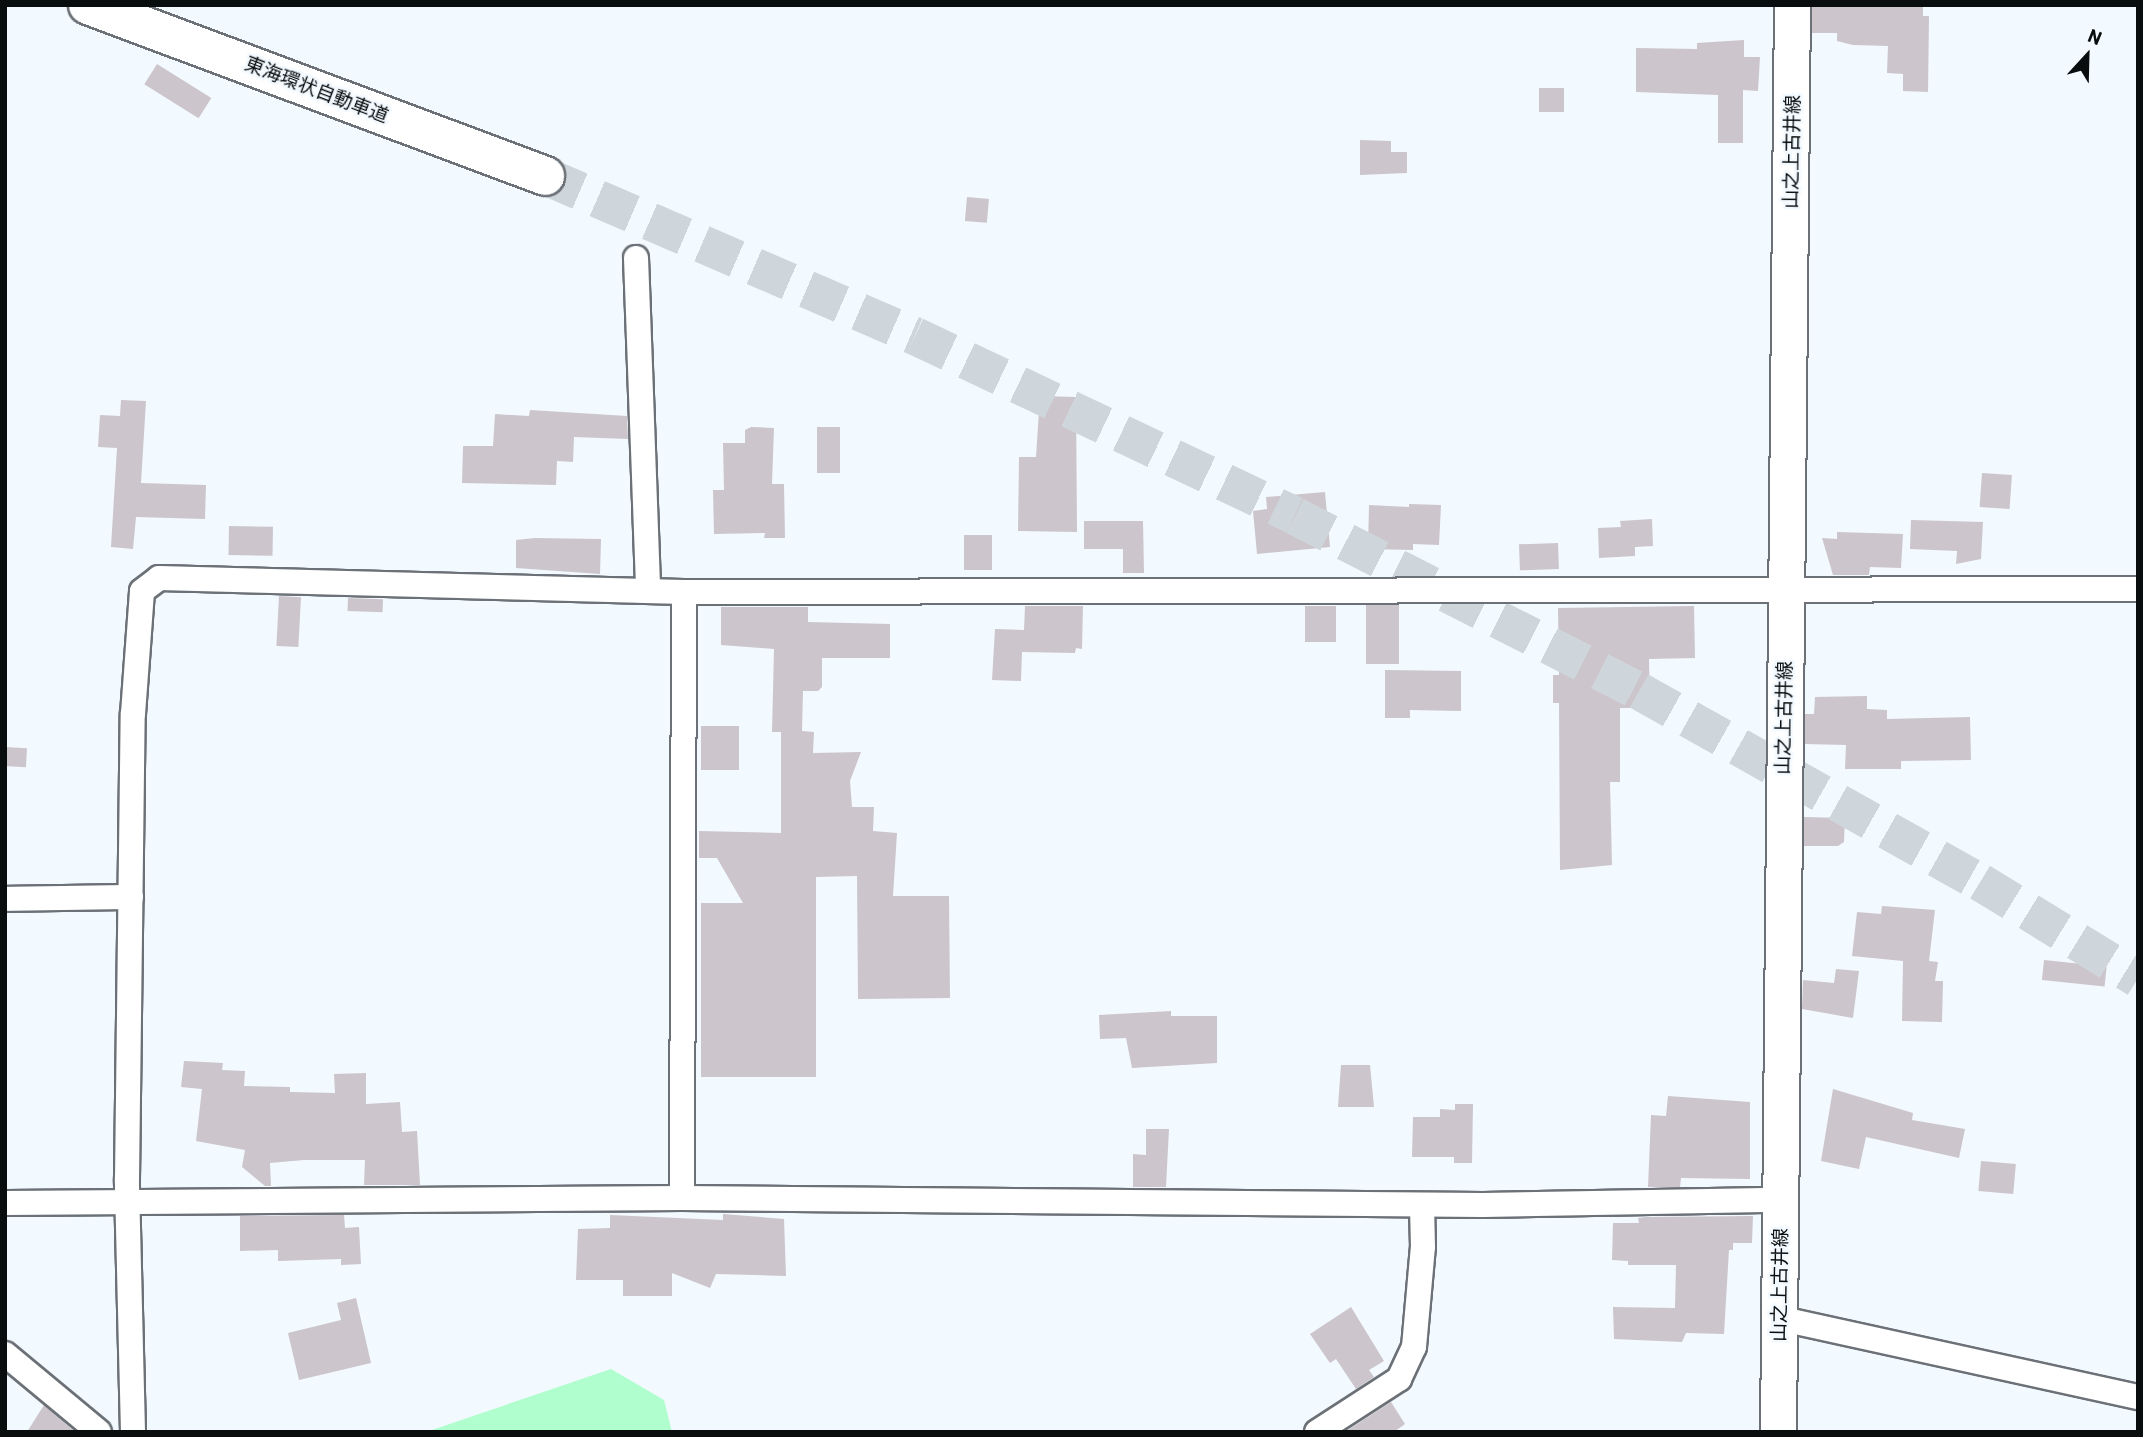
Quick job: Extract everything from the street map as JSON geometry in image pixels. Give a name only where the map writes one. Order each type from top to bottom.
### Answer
[{"type":"highway","name":"東海環状自動車道","points":[[88,5],[545,176]]},
{"type":"main road","name":"山之上古井線","points":[[1778,1432],[1792,5]]},
{"type":"street","points":[[636,258],[648,590]]},
{"type":"street","points":[[133,1432],[129,1199],[133,713],[142,591],[159,578],[684,592],[1072,594],[1786,589],[2138,590]]},
{"type":"street","points":[[682,1198],[684,592]]},
{"type":"street","points":[[5,900],[131,897]]},
{"type":"street","points":[[5,1203],[129,1199],[682,1198],[1422,1205],[1780,1200]]},
{"type":"street","points":[[1317,1432],[1399,1379],[1413,1347],[1423,1247],[1422,1205]]},
{"type":"street","points":[[1778,1318],[2138,1397]]},
{"type":"street","points":[[5,1354],[99,1432]]},
{"type":"green space","points":[[611,1369],[664,1400],[672,1432],[426,1432]]},
{"type":"building","points":[[1812,5],[1923,5],[1923,16],[1929,16],[1928,92],[1903,91],[1903,74],[1887,73],[1888,46],[1853,45],[1837,41],[1837,33],[1812,33]]},
{"type":"building","points":[[1744,40],[1744,57],[1760,57],[1758,91],[1743,90],[1743,143],[1718,143],[1718,95],[1636,92],[1636,48],[1697,49],[1697,43]]},
{"type":"building","points":[[157,64],[211,98],[199,118],[144,84]]},
{"type":"building","points":[[1539,88],[1564,88],[1564,112],[1539,112]]},
{"type":"building","points":[[1360,140],[1391,141],[1391,152],[1407,152],[1407,173],[1360,175]]},
{"type":"building","points":[[967,197],[989,199],[987,223],[965,221]]},
{"type":"building","points":[[1040,396],[1076,397],[1077,532],[1018,531],[1019,457],[1036,457]]},
{"type":"building","points":[[121,400],[146,401],[141,483],[206,485],[205,519],[136,517],[133,549],[111,547],[117,448],[98,447],[100,415],[120,416]]},
{"type":"building","points":[[530,410],[627,416],[628,439],[574,437],[573,462],[557,461],[556,485],[462,483],[463,446],[493,446],[495,414],[529,416]]},
{"type":"building","points":[[751,427],[774,428],[772,484],[784,484],[785,538],[764,538],[765,533],[714,534],[713,490],[724,490],[723,443],[745,443],[745,430]]},
{"type":"building","points":[[817,427],[840,427],[840,473],[817,473]]},
{"type":"building","points":[[1982,473],[2012,475],[2010,509],[1980,507]]},
{"type":"building","points":[[1325,492],[1330,547],[1257,554],[1253,511],[1267,509],[1266,497]]},
{"type":"building","points":[[1409,504],[1441,505],[1439,545],[1413,544],[1413,550],[1368,549],[1369,505],[1409,507]]},
{"type":"building","points":[[1652,519],[1653,546],[1635,547],[1635,556],[1599,558],[1598,528],[1621,527],[1620,521]]},
{"type":"building","points":[[1911,520],[1983,522],[1981,559],[1956,564],[1957,551],[1910,549]]},
{"type":"building","points":[[1084,521],[1143,521],[1144,573],[1123,573],[1123,549],[1084,549]]},
{"type":"building","points":[[229,526],[273,527],[272,556],[228,555]]},
{"type":"building","points":[[1837,532],[1903,534],[1901,568],[1870,567],[1869,575],[1833,575],[1822,538],[1837,539]]},
{"type":"building","points":[[964,535],[992,535],[992,570],[964,570]]},
{"type":"building","points":[[601,539],[600,574],[516,568],[516,540]]},
{"type":"building","points":[[1558,543],[1559,569],[1520,570],[1519,544]]},
{"type":"building","points":[[279,596],[301,597],[298,647],[276,646]]},
{"type":"building","points":[[348,598],[383,599],[383,612],[348,611]]},
{"type":"building","points":[[1366,605],[1399,605],[1399,664],[1366,664]]},
{"type":"building","points":[[1025,606],[1083,606],[1082,649],[1076,648],[1075,653],[1022,652],[1021,681],[992,680],[995,629],[1024,630]]},
{"type":"building","points":[[1305,606],[1336,606],[1336,642],[1305,642]]},
{"type":"building","points":[[1694,606],[1695,658],[1649,659],[1650,708],[1620,708],[1620,782],[1610,782],[1612,865],[1560,870],[1559,703],[1553,703],[1553,675],[1559,675],[1558,608]]},
{"type":"building","points":[[721,607],[808,607],[808,622],[890,624],[890,658],[822,658],[822,687],[818,691],[803,691],[802,731],[814,732],[813,753],[861,752],[850,781],[852,807],[874,807],[873,831],[897,833],[893,896],[949,896],[950,998],[858,999],[857,876],[816,877],[816,1077],[701,1077],[701,903],[743,903],[717,858],[699,858],[699,831],[781,833],[781,732],[772,732],[774,649],[721,645]]},
{"type":"building","points":[[1385,670],[1461,671],[1461,711],[1410,710],[1410,718],[1385,718]]},
{"type":"building","points":[[1867,696],[1867,709],[1887,710],[1887,719],[1970,717],[1971,760],[1901,761],[1901,769],[1845,769],[1846,745],[1805,744],[1805,714],[1814,714],[1815,697]]},
{"type":"building","points":[[701,726],[739,726],[739,770],[701,770]]},
{"type":"building","points":[[5,747],[27,748],[26,767],[5,766]]},
{"type":"building","points":[[1804,817],[1845,818],[1844,842],[1838,846],[1804,846]]},
{"type":"building","points":[[1882,906],[1935,910],[1929,961],[1938,962],[1935,981],[1943,981],[1942,1022],[1902,1021],[1903,961],[1852,956],[1857,912],[1881,914]]},
{"type":"building","points":[[2044,960],[2107,967],[2105,986],[2042,980]]},
{"type":"building","points":[[1836,969],[1859,971],[1853,1018],[1802,1009],[1803,980],[1834,983]]},
{"type":"building","points":[[1171,1011],[1171,1016],[1217,1016],[1217,1063],[1132,1068],[1126,1038],[1100,1039],[1099,1015]]},
{"type":"building","points":[[184,1061],[223,1063],[222,1070],[245,1071],[244,1086],[290,1087],[290,1092],[335,1093],[334,1074],[366,1073],[366,1104],[400,1102],[402,1132],[417,1131],[420,1185],[364,1185],[365,1160],[304,1160],[270,1163],[271,1186],[265,1186],[242,1167],[245,1150],[196,1141],[202,1089],[181,1087]]},
{"type":"building","points":[[1341,1065],[1370,1065],[1374,1107],[1338,1107]]},
{"type":"building","points":[[1833,1089],[1913,1113],[1912,1120],[1965,1129],[1959,1158],[1866,1137],[1859,1169],[1821,1161]]},
{"type":"building","points":[[1668,1096],[1750,1102],[1750,1179],[1681,1178],[1680,1187],[1648,1187],[1651,1115],[1666,1116]]},
{"type":"building","points":[[1455,1104],[1473,1104],[1472,1163],[1454,1163],[1454,1157],[1412,1157],[1413,1117],[1440,1117],[1440,1109],[1455,1110]]},
{"type":"building","points":[[1146,1129],[1169,1129],[1166,1187],[1133,1187],[1133,1154],[1146,1155]]},
{"type":"building","points":[[1981,1161],[2016,1164],[2013,1194],[1978,1191]]},
{"type":"building","points":[[723,1214],[784,1219],[786,1276],[716,1274],[710,1288],[672,1273],[672,1296],[623,1296],[623,1280],[576,1280],[578,1229],[610,1228],[610,1215],[723,1220]]},
{"type":"building","points":[[344,1215],[345,1228],[359,1227],[361,1264],[341,1265],[341,1259],[278,1261],[278,1250],[240,1251],[240,1216]]},
{"type":"building","points":[[1753,1216],[1752,1243],[1733,1243],[1733,1250],[1729,1250],[1724,1334],[1686,1333],[1682,1342],[1614,1339],[1613,1307],[1675,1308],[1676,1265],[1628,1265],[1628,1261],[1612,1260],[1613,1223],[1639,1223],[1638,1218],[1646,1217]]},
{"type":"building","points":[[356,1298],[371,1363],[299,1380],[288,1333],[341,1320],[337,1303]]},
{"type":"building","points":[[1351,1307],[1384,1361],[1369,1370],[1374,1377],[1356,1389],[1336,1359],[1330,1363],[1310,1334]]},
{"type":"building","points":[[1391,1402],[1405,1424],[1394,1432],[1345,1432]]},
{"type":"building","points":[[44,1405],[75,1432],[27,1432]]},
{"type":"tunnel","points":[[545,176],[915,336],[1295,516],[1639,691],[1980,882],[2138,979]]}]
